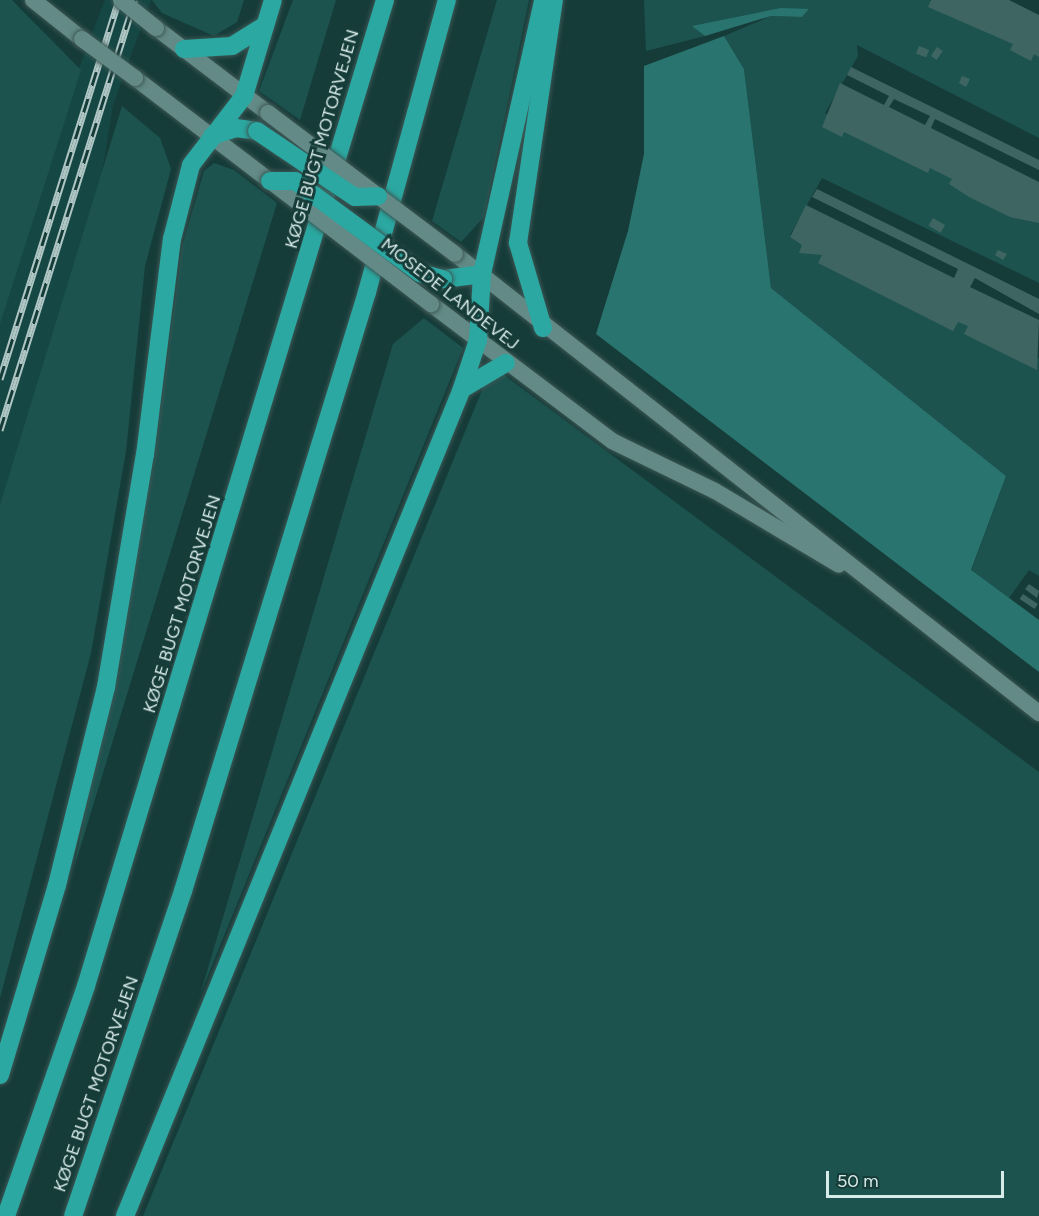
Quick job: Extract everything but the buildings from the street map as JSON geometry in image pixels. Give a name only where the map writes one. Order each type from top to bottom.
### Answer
[{"type":"highway","points":[[0,1075],[57,885],[106,687],[145,455],[172,239],[191,165],[244,96],[273,0]]},
{"type":"highway","name":"KØGE BUGT MOTORVEJEN","points":[[6,1216],[89,975],[385,0]]},
{"type":"highway","name":"KØGE BUGT MOTORVEJEN","points":[[73,1216],[183,891],[367,292],[447,0]]},
{"type":"highway","points":[[125,1216],[461,391],[478,340],[482,274],[543,0]]},
{"type":"highway","points":[[543,328],[518,243],[554,0]]},
{"type":"highway","points":[[184,49],[232,45],[263,27]]},
{"type":"highway","points":[[212,136],[236,128],[257,131],[355,197],[378,196]]},
{"type":"highway","points":[[270,181],[296,181],[420,273],[443,279],[482,274]]},
{"type":"highway","points":[[461,391],[478,375],[506,363]]},
{"type":"main road","name":"MOSEDE LANDEVEJ","points":[[33,0],[242,158],[506,363],[612,441],[715,491],[867,581]]},
{"type":"main road","name":"MOSEDE LANDEVEJ","points":[[121,0],[244,96],[482,274],[543,328],[802,521],[867,581],[1039,713]]},
{"type":"shaded area","points":[[0,0],[12,0],[81,70],[0,324]]},
{"type":"shaded area","points":[[105,0],[151,0],[113,105],[101,179],[0,507],[0,324],[66,102]]},
{"type":"shaded area","points":[[152,0],[244,0],[237,22],[214,36],[162,13]]},
{"type":"shaded area","points":[[293,0],[336,0],[300,120],[259,91]]},
{"type":"shaded area","points":[[497,0],[529,0],[484,217],[461,242],[432,221]]},
{"type":"shaded area","points":[[644,0],[929,0],[1039,55],[1039,138],[857,45],[858,56],[825,113],[1039,220],[1039,283],[822,178],[790,235],[1039,358],[1039,576],[1029,570],[1009,598],[971,571],[1006,476],[771,288],[744,69],[724,36],[771,16],[802,17],[809,9],[693,26],[705,36],[646,51]]},
{"type":"shaded area","points":[[781,8],[809,9],[802,17],[771,16],[705,36],[692,26]]},
{"type":"shaded area","points":[[724,36],[744,69],[771,288],[1006,476],[971,570],[1039,620],[1039,672],[596,334],[628,231],[644,154],[644,66]]},
{"type":"shaded area","points":[[122,106],[160,138],[171,169],[145,266],[126,451],[91,653],[0,998],[0,505]]},
{"type":"shaded area","points":[[214,163],[234,170],[277,203],[74,868],[153,466],[182,247],[204,171]]},
{"type":"shaded area","points":[[424,318],[463,348],[200,995],[393,344]]},
{"type":"shaded area","points":[[492,366],[1039,772],[1039,1216],[143,1216]]},
{"type":"railway","points":[[0,379],[119,0]]},
{"type":"railway","points":[[0,430],[135,0]]}]
